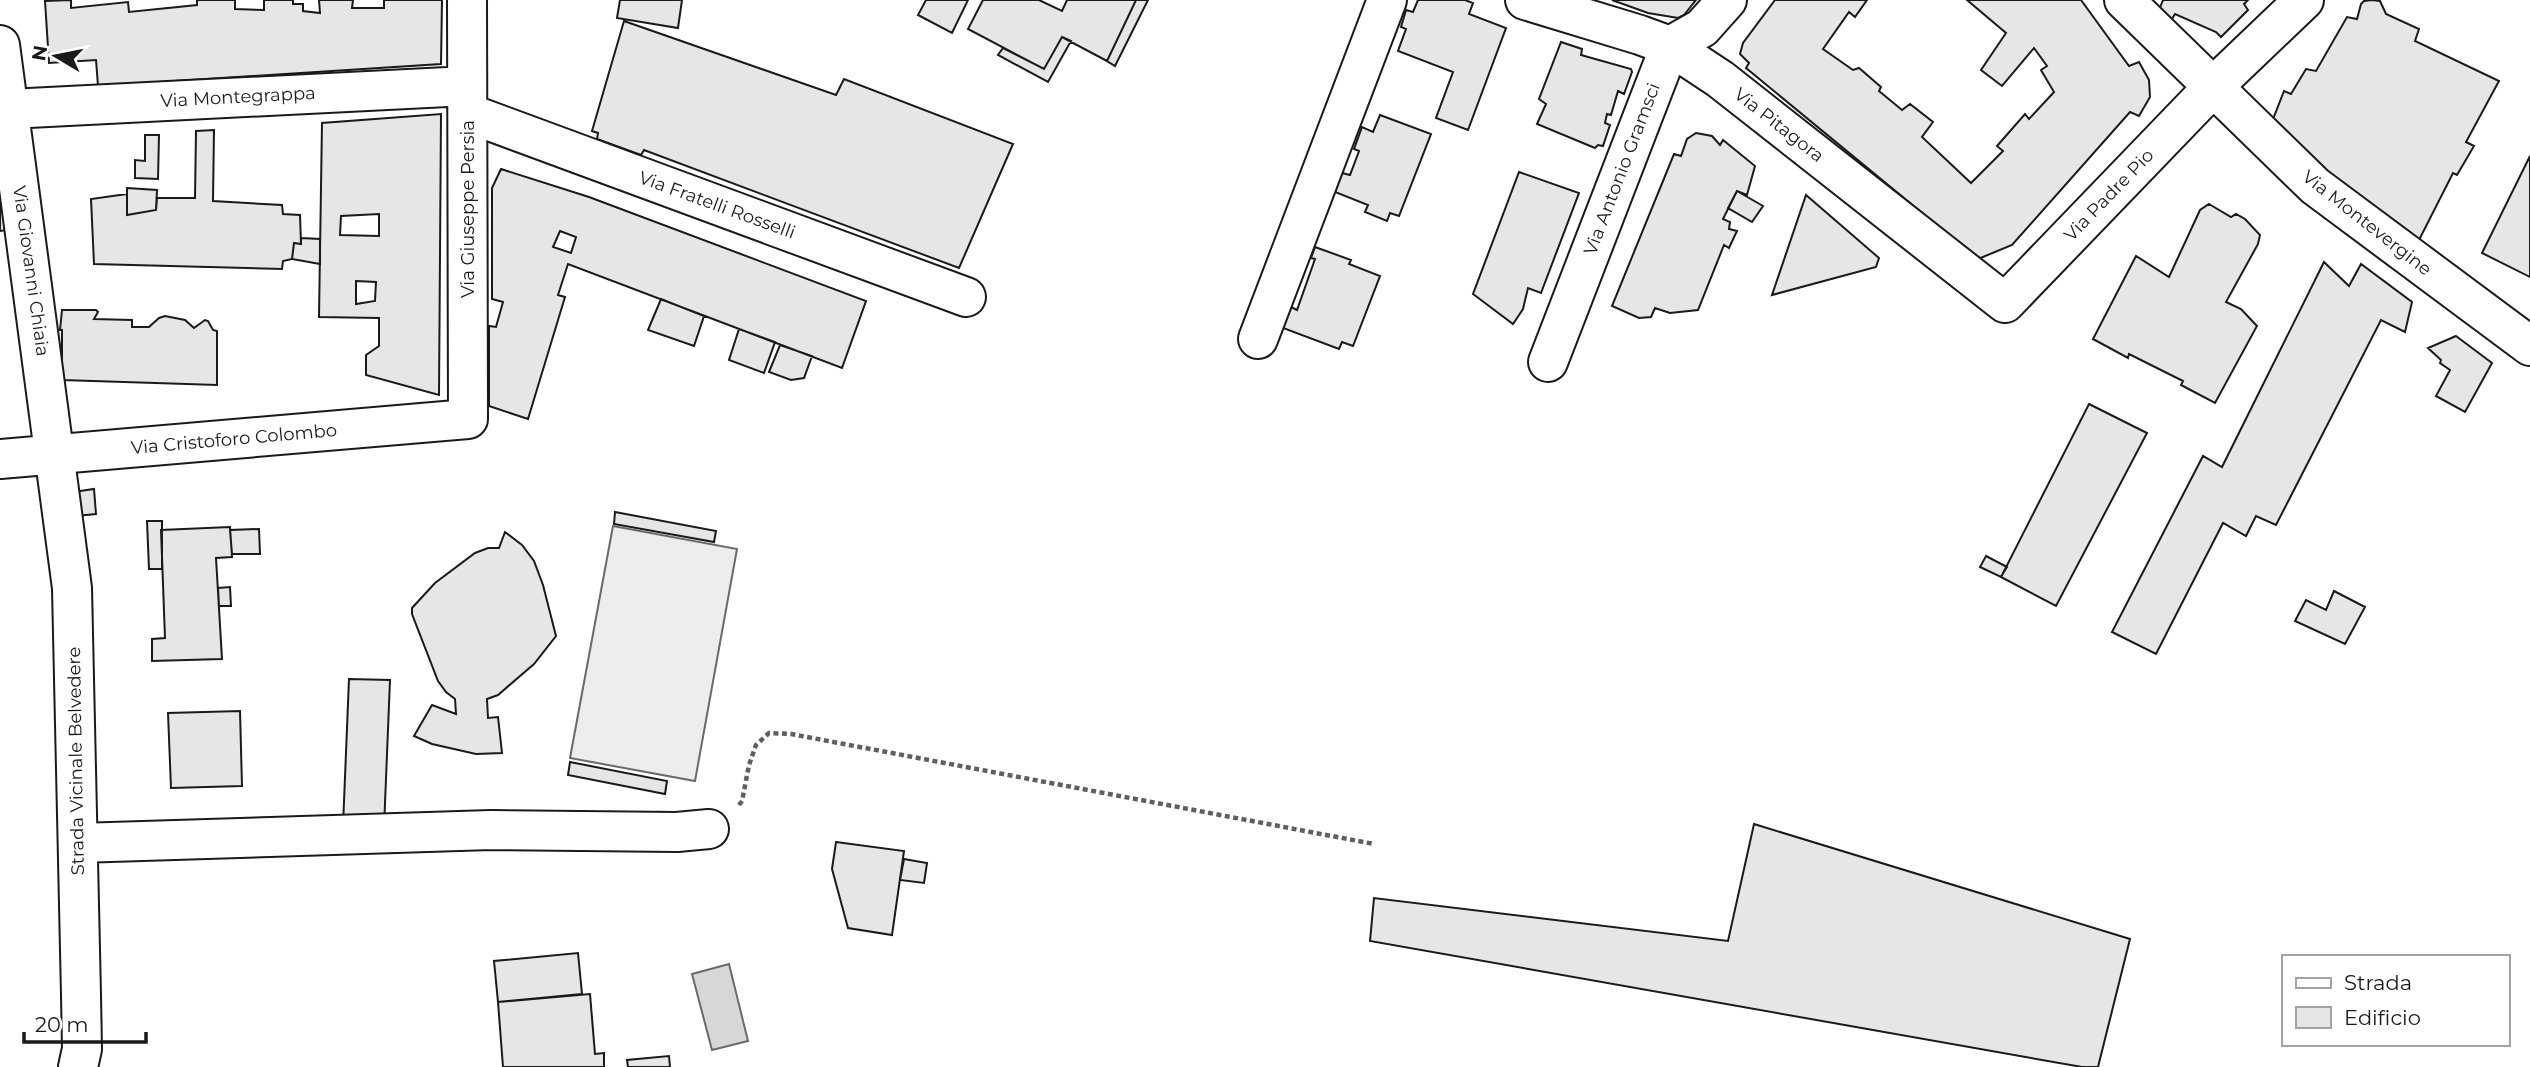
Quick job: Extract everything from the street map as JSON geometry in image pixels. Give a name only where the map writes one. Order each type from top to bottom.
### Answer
[{"type":"street","name":"Via Giuseppe Persia","points":[[467,0],[468,419]]},
{"type":"street","points":[[1258,339],[1387,0]]},
{"type":"street","name":"Via Pitagora","points":[[1525,0],[1670,46],[1720,79],[2005,303]]},
{"type":"street","points":[[1670,46],[1702,28],[1727,0]]},
{"type":"street","name":"Via Montevergine","points":[[2124,0],[2315,186],[2530,346]]},
{"type":"street","name":"Via Padre Pio","points":[[2005,303],[2214,86],[2304,0]]},
{"type":"street","name":"Via Giovanni Chiaia","points":[[0,45],[56,455]]},
{"type":"street","name":"Via Antonio Gramsci","points":[[1548,362],[1670,46]]},
{"type":"street","name":"Via Montegrappa","points":[[9,109],[467,100]]},
{"type":"street","name":"Via Fratelli Rosselli","points":[[467,100],[966,296]]},
{"type":"street","name":"Via Cristoforo Colombo","points":[[0,459],[468,419]]},
{"type":"street","name":"Strada Vicinale Belvedere","points":[[56,455],[72,588],[82,1009],[82,1049],[78,1067]]},
{"type":"street","points":[[78,843],[491,830],[677,832],[709,829]]},
{"type":"path","points":[[709,829],[728,820],[742,801],[756,745],[769,733],[835,742],[1374,844]]},
{"type":"shaded area","points":[[613,526],[737,549],[695,781],[570,758]]},
{"type":"shaded area","points":[[729,964],[748,1041],[712,1050],[692,974]]},
{"type":"building","points":[[71,0],[71,8],[128,2],[129,12],[197,5],[197,0],[235,0],[235,9],[264,10],[264,0],[293,0],[293,4],[303,4],[303,11],[320,13],[319,0],[353,0],[352,8],[384,8],[384,0],[442,0],[441,64],[98,86],[96,60],[49,63],[45,1]]},
{"type":"building","points":[[620,0],[682,0],[678,28],[617,18]]},
{"type":"building","points":[[926,0],[968,0],[952,33],[918,15]]},
{"type":"building","points":[[983,0],[1039,0],[1062,11],[1067,0],[1136,0],[1107,61],[1062,37],[1044,69],[968,29]]},
{"type":"building","points":[[1136,0],[1148,0],[1115,66],[1107,61]]},
{"type":"building","points":[[1418,0],[1465,0],[1473,3],[1469,14],[1506,28],[1468,130],[1436,118],[1453,72],[1398,51],[1406,29],[1401,27],[1406,10],[1413,12]]},
{"type":"building","points":[[1612,0],[1696,0],[1684,15],[1678,18],[1648,13]]},
{"type":"building","points":[[1775,0],[1867,0],[1855,17],[1849,12],[1823,49],[1853,70],[1859,68],[1881,87],[1879,91],[1902,110],[1910,104],[1933,122],[1922,137],[1971,183],[2003,151],[1997,146],[2025,114],[2029,119],[2054,92],[2041,70],[2047,66],[2034,48],[2002,86],[1981,70],[2006,33],[1967,0],[2081,0],[2129,66],[2139,62],[2149,80],[2150,97],[2139,116],[2130,112],[2012,245],[1978,259],[1746,68],[1749,63],[1740,54],[1743,43]]},
{"type":"building","points":[[2163,0],[2248,0],[2244,4],[2248,10],[2221,37],[2216,32],[2175,14],[2172,19],[2158,13]]},
{"type":"building","points":[[2372,0],[2380,1],[2386,14],[2419,29],[2415,41],[2499,81],[2466,142],[2474,146],[2457,175],[2453,173],[2418,242],[2270,127],[2284,91],[2291,94],[2306,69],[2316,71],[2347,17],[2357,19],[2361,4]]},
{"type":"building","points":[[624,21],[836,95],[844,79],[1013,144],[959,268],[644,150],[641,155],[597,139],[598,133],[592,131]]},
{"type":"building","points":[[1062,37],[1071,41],[1048,82],[998,55],[1003,48],[1044,69]]},
{"type":"building","points":[[1561,42],[1582,49],[1581,55],[1631,69],[1624,94],[1618,91],[1611,115],[1607,114],[1605,123],[1610,125],[1603,146],[1598,145],[1595,148],[1537,124],[1546,104],[1539,99]]},
{"type":"building","points":[[441,114],[439,395],[366,375],[366,355],[379,346],[379,318],[319,317],[322,123]],"holes":[[[379,214],[379,236],[340,235],[341,216]],[[356,281],[376,282],[375,301],[356,304]]]},
{"type":"building","points":[[1380,115],[1431,134],[1399,216],[1390,213],[1387,221],[1365,212],[1368,205],[1335,192],[1342,173],[1350,175],[1359,151],[1354,149],[1362,127],[1373,132]]},
{"type":"building","points":[[214,130],[213,201],[282,205],[283,214],[300,215],[301,244],[294,243],[292,259],[283,261],[282,269],[94,264],[91,199],[127,194],[127,215],[156,210],[157,198],[195,198],[196,131]]},
{"type":"building","points":[[1696,133],[1712,136],[1720,145],[1723,140],[1755,166],[1747,195],[1737,191],[1723,219],[1730,222],[1729,229],[1737,231],[1729,248],[1724,245],[1698,310],[1670,313],[1655,308],[1651,317],[1639,318],[1612,306],[1674,154],[1681,156],[1687,139]]},
{"type":"building","points":[[145,135],[159,135],[158,179],[135,178],[135,160],[145,161]]},
{"type":"building","points":[[2530,156],[2530,277],[2482,253]]},
{"type":"building","points":[[501,169],[589,197],[866,301],[842,368],[568,264],[558,295],[565,297],[528,419],[489,406],[489,326],[496,327],[503,302],[492,299],[492,188]],"holes":[[[560,231],[576,237],[571,253],[553,247]]]},
{"type":"building","points":[[1519,172],[1579,193],[1541,293],[1528,288],[1523,309],[1513,324],[1473,294]]},
{"type":"building","points":[[0,179],[7,230],[0,231]]},
{"type":"building","points":[[127,188],[157,190],[156,210],[127,215]]},
{"type":"building","points":[[1737,191],[1763,206],[1752,222],[1728,208]]},
{"type":"building","points":[[1806,195],[1879,258],[1876,267],[1772,295]]},
{"type":"building","points":[[2209,204],[2231,217],[2236,214],[2245,219],[2260,235],[2258,244],[2226,302],[2241,309],[2257,326],[2215,403],[2181,385],[2183,381],[2129,354],[2128,358],[2093,339],[2136,256],[2169,277],[2200,210]]},
{"type":"building","points":[[301,238],[320,239],[320,264],[292,259],[294,243],[301,244]]},
{"type":"building","points":[[1315,247],[1351,260],[1349,264],[1380,276],[1353,346],[1342,342],[1339,349],[1283,328],[1291,307],[1297,310],[1315,259],[1311,258]]},
{"type":"building","points":[[2324,262],[2349,286],[2361,264],[2412,302],[2405,332],[2381,320],[2276,525],[2256,516],[2246,536],[2223,523],[2156,654],[2112,632],[2203,456],[2222,467]]},
{"type":"building","points":[[661,299],[704,316],[694,346],[648,330]]},
{"type":"building","points":[[62,310],[96,310],[98,312],[94,319],[132,320],[132,327],[149,327],[165,316],[185,320],[194,328],[205,320],[208,321],[213,330],[217,331],[217,385],[62,380]]},
{"type":"building","points":[[739,329],[775,342],[764,373],[729,360]]},
{"type":"building","points":[[2456,336],[2492,363],[2465,412],[2436,396],[2450,370],[2440,363],[2441,360],[2428,348]]},
{"type":"building","points":[[780,345],[812,356],[804,378],[791,380],[769,372]]},
{"type":"building","points":[[2089,404],[2147,433],[2056,606],[2001,577]]},
{"type":"building","points":[[94,489],[96,514],[76,516],[73,492]]},
{"type":"building","points":[[615,512],[716,531],[714,542],[614,524]]},
{"type":"building","points":[[147,521],[162,521],[162,569],[149,569]]},
{"type":"building","points":[[230,527],[232,557],[216,558],[222,659],[152,661],[152,639],[165,638],[161,530]]},
{"type":"building","points":[[259,529],[260,554],[232,554],[230,530]]},
{"type":"building","points":[[505,532],[522,545],[534,561],[556,636],[534,664],[498,695],[487,699],[488,718],[498,717],[502,753],[476,754],[432,744],[414,736],[432,705],[456,714],[455,699],[438,681],[412,608],[435,583],[475,553],[488,548],[499,548]]},
{"type":"building","points":[[1986,556],[2007,567],[2001,577],[1980,567]]},
{"type":"building","points":[[230,587],[231,606],[219,606],[218,588]]},
{"type":"building","points":[[2334,591],[2365,607],[2345,644],[2295,621],[2306,600],[2326,610]]},
{"type":"building","points":[[349,679],[390,680],[384,828],[343,826]]},
{"type":"building","points":[[240,711],[242,786],[171,788],[168,713]]},
{"type":"building","points":[[570,762],[667,781],[665,794],[568,775]]},
{"type":"building","points":[[1754,824],[2130,939],[2098,1067],[2082,1067],[1370,941],[1374,898],[1728,941]]},
{"type":"building","points":[[836,842],[904,851],[892,935],[848,928],[832,869]]},
{"type":"building","points":[[904,859],[927,863],[924,883],[900,880]]},
{"type":"building","points":[[578,953],[582,994],[498,1002],[494,961]]},
{"type":"building","points":[[590,994],[595,1054],[604,1053],[604,1067],[503,1067],[498,1002]]},
{"type":"building","points":[[669,1056],[670,1067],[628,1067],[627,1060]]}]
